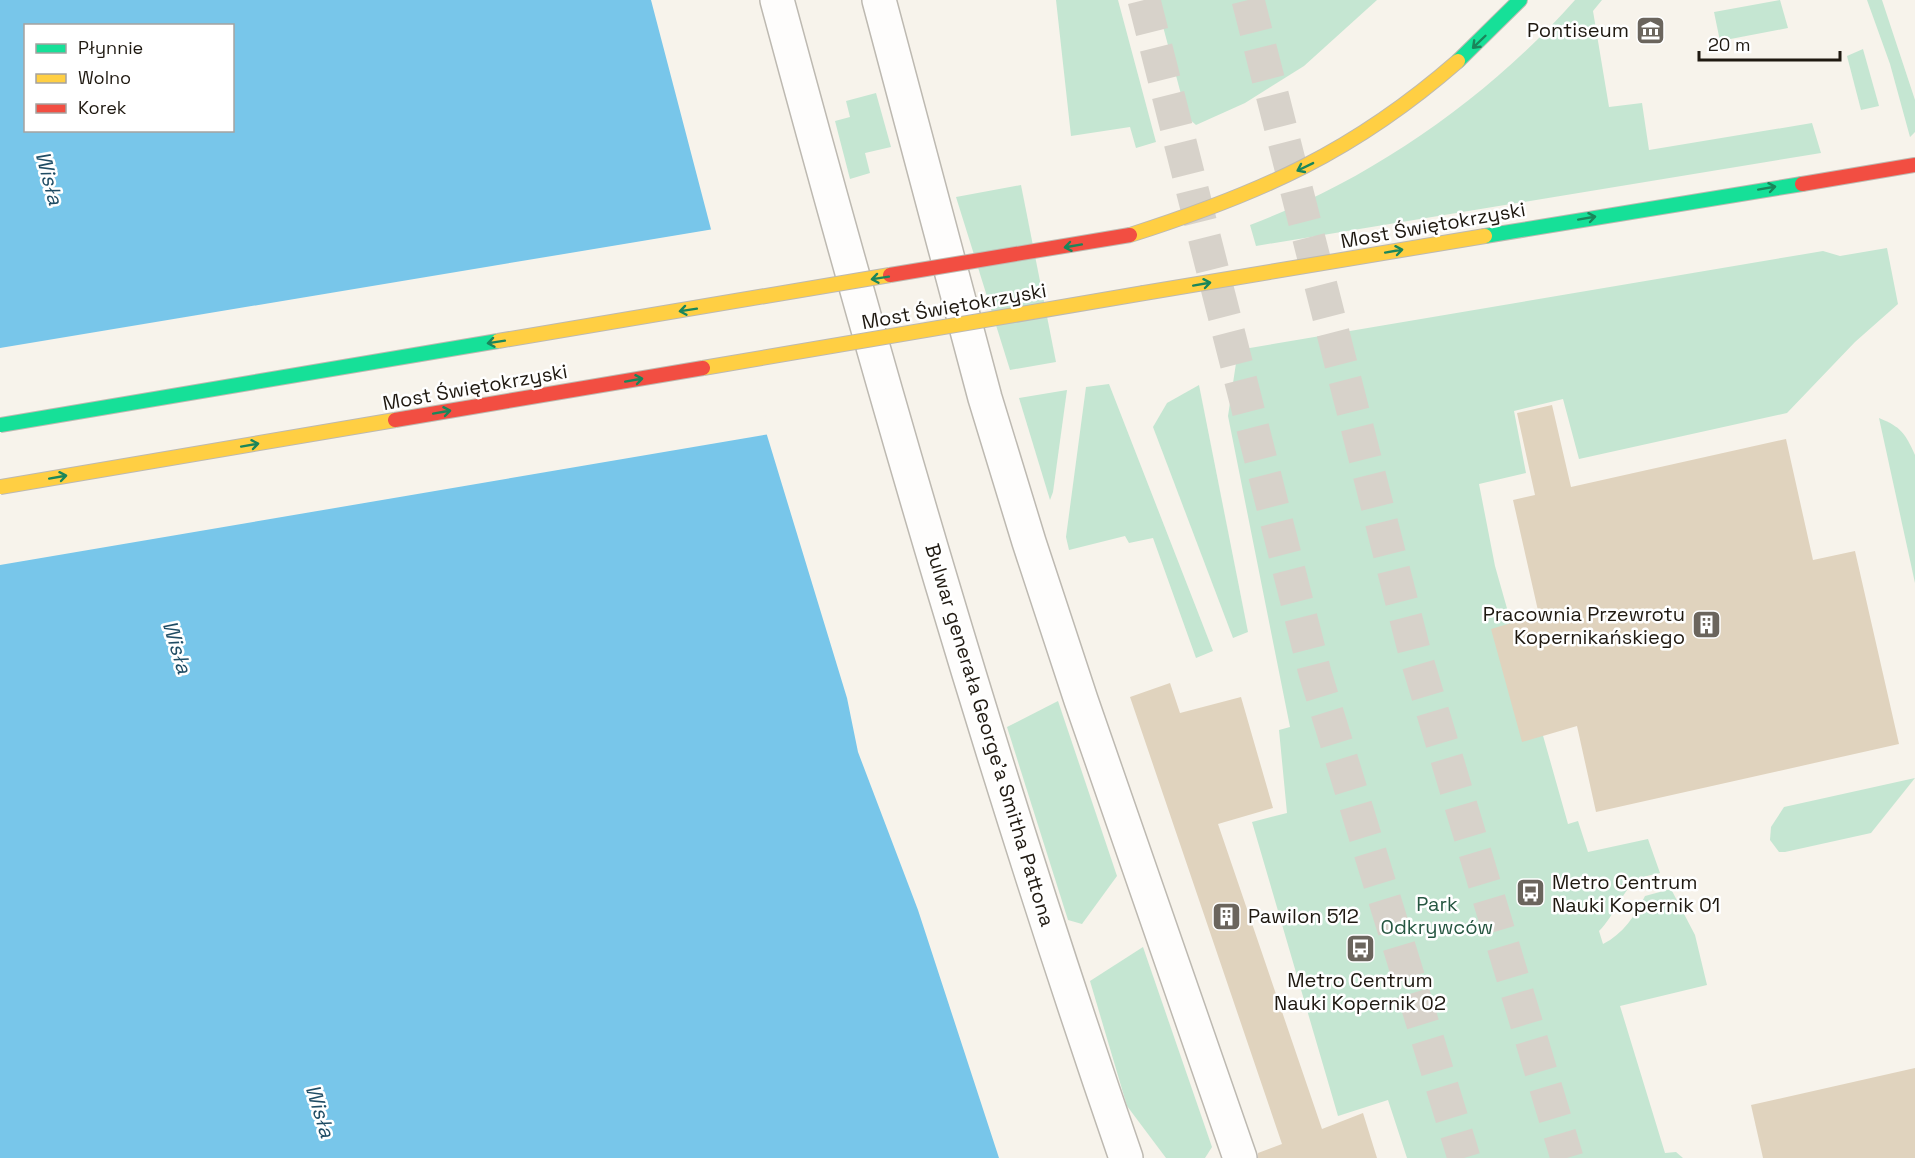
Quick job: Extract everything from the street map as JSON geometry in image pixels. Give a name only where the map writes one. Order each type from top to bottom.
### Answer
[{"type":"street","name":"Bulwar generała George'a Smitha Pattona","points":[[777,0],[862,311],[984,723],[1126,1158]]},
{"type":"street","points":[[879,0],[985,398],[1026,531],[1081,700],[1240,1158]]},
{"type":"street","name":"Most Świętokrzyski","points":[[0,425],[1130,235],[1261,189],[1320,160],[1382,122],[1451,70],[1520,0]]},
{"type":"street","name":"Most Świętokrzyski","points":[[0,487],[1915,165]]},
{"type":"green space","points":[[1056,0],[1118,0],[1156,142],[1136,148],[1130,127],[1071,136]]},
{"type":"green space","points":[[1156,0],[1377,0],[1304,66],[1245,103],[1196,125],[1187,117]]},
{"type":"green space","points":[[1575,0],[1602,0],[1593,11],[1609,107],[1642,103],[1649,150],[1812,123],[1821,153],[1256,246],[1250,225],[1340,184],[1426,132],[1505,70]]},
{"type":"green space","points":[[1780,0],[1788,28],[1720,41],[1714,12]]},
{"type":"green space","points":[[1867,0],[1882,0],[1915,100],[1915,132],[1910,137],[1890,64]]},
{"type":"green space","points":[[1863,49],[1879,106],[1861,110],[1847,56]]},
{"type":"green space","points":[[876,93],[891,147],[865,153],[870,173],[850,179],[835,121],[850,117],[846,101]]},
{"type":"green space","points":[[1021,185],[1056,362],[1010,370],[956,197]]},
{"type":"green space","name":"Park Odkrywców","points":[[1887,248],[1898,304],[1855,342],[1787,413],[1579,459],[1563,399],[1514,411],[1526,473],[1479,484],[1495,566],[1568,824],[1578,821],[1588,852],[1648,839],[1660,873],[1639,879],[1628,889],[1599,931],[1603,944],[1628,924],[1645,896],[1671,889],[1695,935],[1707,985],[1620,1006],[1665,1153],[1676,1152],[1683,1158],[1407,1158],[1388,1100],[1338,1116],[1252,822],[1287,813],[1279,730],[1290,727],[1228,416],[1238,350],[1823,251],[1840,256]]},
{"type":"green space","points":[[1109,384],[1213,651],[1196,658],[1153,538],[1129,543],[1125,536],[1069,550],[1066,537],[1086,387]]},
{"type":"green space","points":[[1199,385],[1248,632],[1233,638],[1153,427],[1167,403]]},
{"type":"green space","points":[[1067,390],[1053,492],[1050,500],[1019,398]]},
{"type":"green space","points":[[1879,418],[1902,432],[1915,455],[1915,583]]},
{"type":"green space","points":[[1058,701],[1117,876],[1082,924],[1068,920],[1007,727]]},
{"type":"green space","points":[[1915,778],[1871,833],[1785,852],[1779,852],[1770,840],[1771,827],[1784,807]]},
{"type":"green space","points":[[1143,947],[1212,1147],[1205,1158],[1166,1158],[1127,1106],[1090,981]]},
{"type":"water","name":"Wisła","points":[[0,0],[651,0],[752,386],[847,698],[858,752],[918,910],[999,1158],[0,1158]]},
{"type":"pier","points":[[714,229],[770,434],[0,565],[0,348]]},
{"type":"building","name":"Pracownia Przewrotu Kopernikańskiego","points":[[1552,405],[1571,487],[1786,439],[1813,560],[1855,551],[1899,744],[1596,812],[1577,726],[1522,742],[1491,629],[1539,615],[1513,500],[1535,495],[1517,413]]},
{"type":"building","name":"Pawilon 512","points":[[1170,683],[1180,713],[1241,697],[1273,808],[1218,824],[1322,1129],[1363,1113],[1377,1158],[1258,1158],[1258,1153],[1282,1144],[1130,697]]},
{"type":"building","points":[[1915,1068],[1915,1158],[1763,1158],[1751,1105]]},
{"type":"tunnel","points":[[1144,0],[1315,673],[1464,1158]]},
{"type":"tunnel","points":[[1248,0],[1414,650],[1567,1158]]},
{"type":"traffic: fast","points":[[1458,61],[1520,0]]},
{"type":"traffic: fast","points":[[1485,236],[1802,184]]},
{"type":"traffic: fast","points":[[0,425],[498,341]]},
{"type":"traffic: slow","points":[[1130,235],[1222,203],[1304,166],[1381,121],[1458,61]]},
{"type":"traffic: slow","points":[[1144,293],[1485,236]]},
{"type":"traffic: slow","points":[[498,341],[890,275]]},
{"type":"traffic: slow","points":[[703,368],[1144,293]]},
{"type":"traffic: slow","points":[[0,487],[395,420]]},
{"type":"traffic: jam","points":[[1802,184],[1915,165]]},
{"type":"traffic: jam","points":[[890,275],[1130,235]]},
{"type":"traffic: jam","points":[[395,420],[703,368]]},
{"type":"place","name":"Pontiseum","points":[[1650,30]]},
{"type":"place","name":"Pracownia Przewrotu Kopernikańskiego","points":[[1706,625]]},
{"type":"place","name":"Metro Centrum Nauki Kopernik 01","points":[[1531,893]]},
{"type":"place","name":"Pawilon 512","points":[[1227,916]]},
{"type":"place","name":"Metro Centrum Nauki Kopernik 02","points":[[1360,949]]}]
